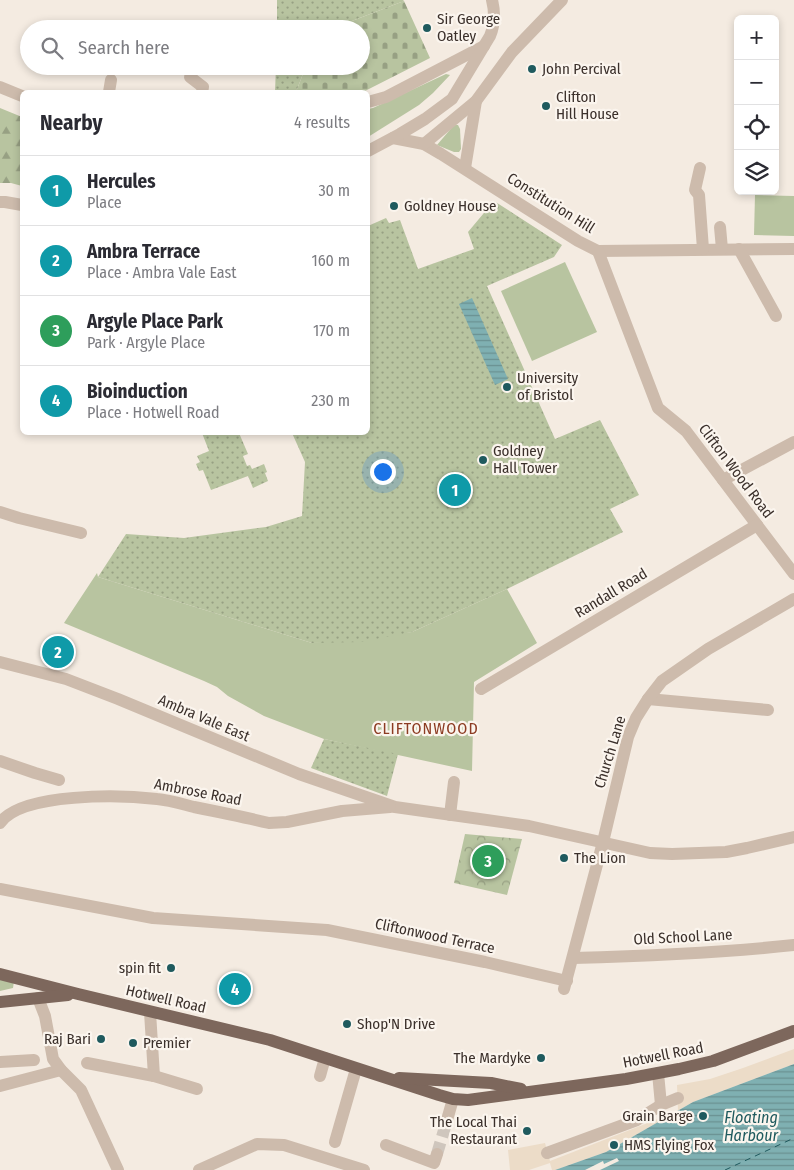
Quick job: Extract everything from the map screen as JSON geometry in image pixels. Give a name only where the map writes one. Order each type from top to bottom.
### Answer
[{"type":"main road","name":"Hotwell Road","points":[[0,974],[270,1040],[453,1099],[468,1100],[658,1073],[713,1061],[794,1031]]},
{"type":"main road","points":[[0,1002],[78,994]]},
{"type":"main road","name":"Hotwell Road","points":[[381,1077],[491,1083],[533,1091]]},
{"type":"street","points":[[370,150],[425,119],[452,99],[493,29],[495,11],[492,0]]},
{"type":"street","points":[[424,144],[476,101],[512,52],[562,0]]},
{"type":"street","points":[[370,101],[386,97],[484,46]]},
{"type":"street","points":[[190,77],[203,88],[202,90]]},
{"type":"street","points":[[0,87],[20,95]]},
{"type":"street","points":[[464,168],[476,101]]},
{"type":"street","name":"Constitution Hill","points":[[393,138],[424,144],[578,241],[598,250],[794,249]]},
{"type":"street","points":[[700,168],[695,190],[699,195],[703,250]]},
{"type":"street","points":[[0,202],[20,205]]},
{"type":"street","points":[[720,227],[722,249]]},
{"type":"street","points":[[739,249],[776,316]]},
{"type":"street","name":"Clifton Wood Road","points":[[598,250],[658,408],[686,431],[794,574]]},
{"type":"street","points":[[724,480],[794,442]]},
{"type":"street","points":[[0,512],[81,533]]},
{"type":"street","name":"Randall Road","points":[[481,689],[757,525]]},
{"type":"street","name":"Church Lane","points":[[565,985],[603,842],[628,737],[636,718],[662,681],[708,648],[794,599]]},
{"type":"street","name":"Ambra Vale East","points":[[0,662],[66,679],[298,774],[395,807]]},
{"type":"street","points":[[648,699],[768,710]]},
{"type":"street","points":[[0,761],[35,774],[59,780]]},
{"type":"street","points":[[450,815],[454,782]]},
{"type":"street","name":"Ambrose Road","points":[[0,823],[15,811],[33,804],[55,800],[105,796],[158,799],[269,823],[287,822],[342,811],[395,807]]},
{"type":"street","points":[[395,807],[529,826],[650,853],[717,853],[734,851],[794,837]]},
{"type":"street","name":"Cliftonwood Terrace","points":[[0,889],[153,918],[327,930],[485,962],[565,985]]},
{"type":"street","name":"Old School Lane","points":[[572,958],[734,951],[794,945]]},
{"type":"street","points":[[38,998],[45,1016],[53,1059],[81,1090],[118,1170]]},
{"type":"street","points":[[150,1012],[154,1076]]},
{"type":"street","points":[[320,1076],[325,1058]]},
{"type":"street","points":[[0,1062],[34,1060]]},
{"type":"street","points":[[87,1063],[154,1076],[196,1089]]},
{"type":"street","points":[[335,1142],[356,1069]]},
{"type":"street","points":[[0,1086],[61,1070]]},
{"type":"street","points":[[658,1073],[660,1105]]},
{"type":"street","points":[[547,1153],[637,1120],[660,1105],[678,1098]]},
{"type":"street","points":[[447,1120],[453,1099]]},
{"type":"street","points":[[199,1170],[257,1144],[284,1145],[346,1167],[364,1170]]},
{"type":"street","points":[[386,1145],[434,1163],[437,1154]]},
{"type":"green space","points":[[277,0],[404,1],[354,20],[277,20]]},
{"type":"green space","points":[[404,1],[430,58],[367,90],[297,90],[303,75],[370,75],[370,20],[354,20]]},
{"type":"green space","points":[[446,74],[450,75],[419,105],[370,136],[370,109]]},
{"type":"green space","points":[[276,75],[303,75],[297,90],[275,90]]},
{"type":"green space","points":[[0,108],[20,116],[20,185],[0,183]]},
{"type":"green space","points":[[454,125],[458,125],[460,129],[461,149],[459,152],[454,152],[437,145]]},
{"type":"green space","points":[[755,195],[794,196],[794,236],[754,235]]},
{"type":"green space","points":[[494,201],[562,245],[554,257],[487,286],[555,439],[600,420],[639,495],[610,509],[623,532],[507,589],[412,632],[361,642],[312,643],[98,577],[126,534],[184,538],[266,527],[302,516],[305,462],[293,435],[370,435],[370,225],[386,218],[389,223],[400,220],[418,269],[474,249],[468,232]]},
{"type":"green space","points":[[565,262],[597,332],[532,361],[501,291]]},
{"type":"green space","points":[[203,435],[240,435],[248,454],[243,456],[247,466],[250,465],[252,469],[264,464],[268,481],[253,488],[248,476],[211,490],[203,470],[199,471],[196,464],[200,462],[197,456],[209,451]]},
{"type":"green space","points":[[97,573],[98,577],[312,643],[412,632],[507,589],[537,643],[474,682],[472,771],[324,739],[264,716],[204,681],[64,623]]},
{"type":"green space","points":[[324,739],[398,754],[387,796],[311,768]]},
{"type":"green space","points":[[465,834],[522,839],[507,895],[454,883]]},
{"type":"green space","points":[[0,980],[14,981],[13,988],[0,991]]},
{"type":"shaded area","points":[[794,1049],[794,1064],[693,1102],[678,1111],[677,1085],[710,1079]]},
{"type":"shaded area","points":[[676,1112],[606,1152],[555,1170],[552,1170],[550,1163],[529,1170],[510,1170],[508,1150],[545,1143],[550,1161]]},
{"type":"water","points":[[472,298],[508,379],[495,385],[459,304]]},
{"type":"water","name":"Floating Harbour","points":[[794,1064],[794,1170],[555,1170],[606,1152],[693,1102]]},
{"type":"pier","points":[[617,1158],[619,1161],[600,1170],[585,1170],[603,1161],[604,1164]]},
{"type":"ferry route","points":[[725,1170],[794,1138]]},
{"type":"tunnel","points":[[437,1154],[447,1120]]},
{"type":"place","name":"Sir George Oatley","points":[[427,28]]},
{"type":"place","name":"John Percival","points":[[532,69]]},
{"type":"place","name":"Clifton Hill House","points":[[546,106]]},
{"type":"place","name":"Goldney House","points":[[394,206]]},
{"type":"place","name":"University of Bristol","points":[[507,387]]},
{"type":"place","name":"Goldney Hall Tower","points":[[483,460]]},
{"type":"place","name":"Hercules","points":[[455,490]]},
{"type":"place","name":"Ambra Terrace","points":[[58,652]]},
{"type":"place","name":"The Lion","points":[[564,858]]},
{"type":"place","name":"Argyle Place Park","points":[[488,861]]},
{"type":"place","name":"spin fit","points":[[171,968]]},
{"type":"place","name":"Bioinduction","points":[[235,989]]},
{"type":"place","name":"Shop'N Drive","points":[[347,1024]]},
{"type":"place","name":"Raj Bari","points":[[101,1039]]},
{"type":"place","name":"Premier","points":[[133,1043]]},
{"type":"place","name":"The Mardyke","points":[[541,1058]]},
{"type":"place","name":"Grain Barge","points":[[703,1116]]},
{"type":"place","name":"The Local Thai Restaurant","points":[[527,1131]]},
{"type":"place","name":"HMS Flying Fox","points":[[614,1145]]},
{"type":"district","name":"CLIFTONWOOD","points":[[426,728]]}]
